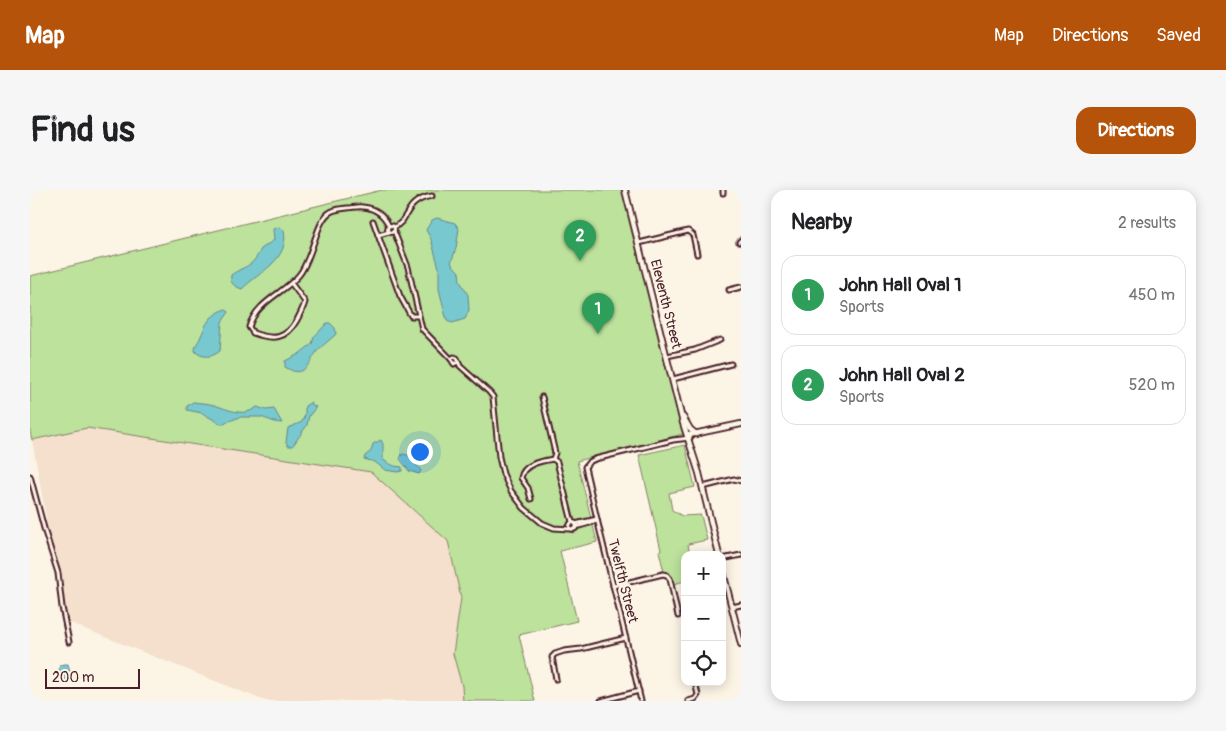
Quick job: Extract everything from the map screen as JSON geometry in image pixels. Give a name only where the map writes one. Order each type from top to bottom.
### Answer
[{"type":"main road","name":"Eleventh Street","points":[[626,190],[682,416],[703,487],[718,551]]},
{"type":"main road","name":"Eleventh Street","points":[[680,408],[688,437]]},
{"type":"main road","points":[[682,416],[690,429],[696,434]]},
{"type":"main road","points":[[688,437],[741,424]]},
{"type":"main road","points":[[688,437],[705,432]]},
{"type":"main road","points":[[726,584],[741,644]]},
{"type":"street","points":[[378,235],[400,224],[415,202],[432,196]]},
{"type":"street","points":[[291,283],[305,302],[288,334],[278,337],[253,333],[249,327],[250,324],[266,302],[291,283],[303,270],[321,223],[330,212],[339,209],[365,207],[381,214],[394,236],[408,267],[423,332],[448,355],[452,358],[457,358],[457,363],[490,392],[493,397],[499,457],[505,478],[514,495],[524,508],[542,523],[554,528],[565,528],[597,520]]},
{"type":"street","points":[[373,221],[400,296],[411,316],[418,316]]},
{"type":"street","points":[[639,243],[688,231],[692,235],[697,254]]},
{"type":"street","points":[[729,290],[741,287]]},
{"type":"street","points":[[667,356],[695,350],[720,340]]},
{"type":"street","points":[[673,379],[731,364]]},
{"type":"street","points":[[542,397],[555,453],[553,459]]},
{"type":"street","name":"Twelfth Street","points":[[641,701],[585,470],[586,465],[592,460],[688,437]]},
{"type":"street","points":[[553,459],[557,462],[573,525]]},
{"type":"street","points":[[532,499],[522,478],[522,473],[533,464],[553,459]]},
{"type":"street","points":[[30,476],[58,572],[69,642]]},
{"type":"street","points":[[703,487],[734,479],[741,481]]},
{"type":"street","points":[[726,558],[741,555]]},
{"type":"street","points":[[613,586],[663,574],[666,575],[670,579],[678,616]]},
{"type":"street","points":[[732,608],[741,605]]},
{"type":"street","points":[[556,679],[552,661],[552,657],[555,654],[626,638]]},
{"type":"street","points":[[688,701],[697,697],[696,686]]},
{"type":"street","points":[[601,701],[639,691]]},
{"type":"shaded area","points":[[87,428],[371,472],[448,541],[461,598],[453,654],[462,686],[463,701],[265,701],[65,621],[32,440]]},
{"type":"green space","points":[[382,190],[623,190],[683,434],[577,461],[597,542],[560,551],[577,621],[519,635],[535,701],[463,701],[462,686],[453,654],[461,598],[448,541],[371,472],[87,428],[32,440],[30,432],[30,276]]},
{"type":"green space","points":[[685,445],[695,487],[669,493],[672,510],[682,516],[701,515],[707,540],[688,544],[689,551],[681,551],[681,582],[673,584],[669,574],[664,572],[659,551],[661,550],[639,455]]},
{"type":"water","points":[[437,218],[455,223],[459,229],[451,263],[459,272],[460,281],[468,295],[469,310],[465,319],[452,323],[447,321],[439,289],[439,268],[431,239],[426,230],[432,220]]},
{"type":"water","points":[[279,227],[284,230],[285,240],[278,257],[242,289],[235,286],[231,281],[231,275],[251,263],[261,249],[274,240],[273,229]]},
{"type":"water","points":[[225,309],[229,312],[222,322],[220,351],[210,356],[203,356],[197,353],[195,351],[196,347],[207,323],[215,314]]},
{"type":"water","points":[[327,323],[330,323],[335,328],[336,334],[318,350],[308,365],[302,371],[297,372],[285,367],[285,361],[299,354],[312,344],[314,337]]},
{"type":"water","points":[[193,402],[211,404],[241,412],[257,407],[266,410],[274,409],[282,423],[261,417],[240,417],[221,424],[202,413],[187,410],[187,406]]},
{"type":"water","points":[[311,402],[316,407],[309,416],[307,425],[294,444],[288,446],[286,442],[288,428],[302,422],[305,415],[305,406]]},
{"type":"water","points":[[381,440],[383,444],[383,460],[394,466],[402,467],[402,471],[385,470],[375,462],[364,459],[371,451],[373,444]]},
{"type":"water","points":[[402,454],[408,455],[417,465],[421,471],[419,474],[409,471],[400,459]]},
{"type":"water","points":[[68,664],[72,678],[66,681],[63,680],[59,671],[60,665]]},
{"type":"place","name":"John Hall Oval 2","points":[[580,261]]},
{"type":"place","name":"John Hall Oval 1","points":[[598,334]]}]
